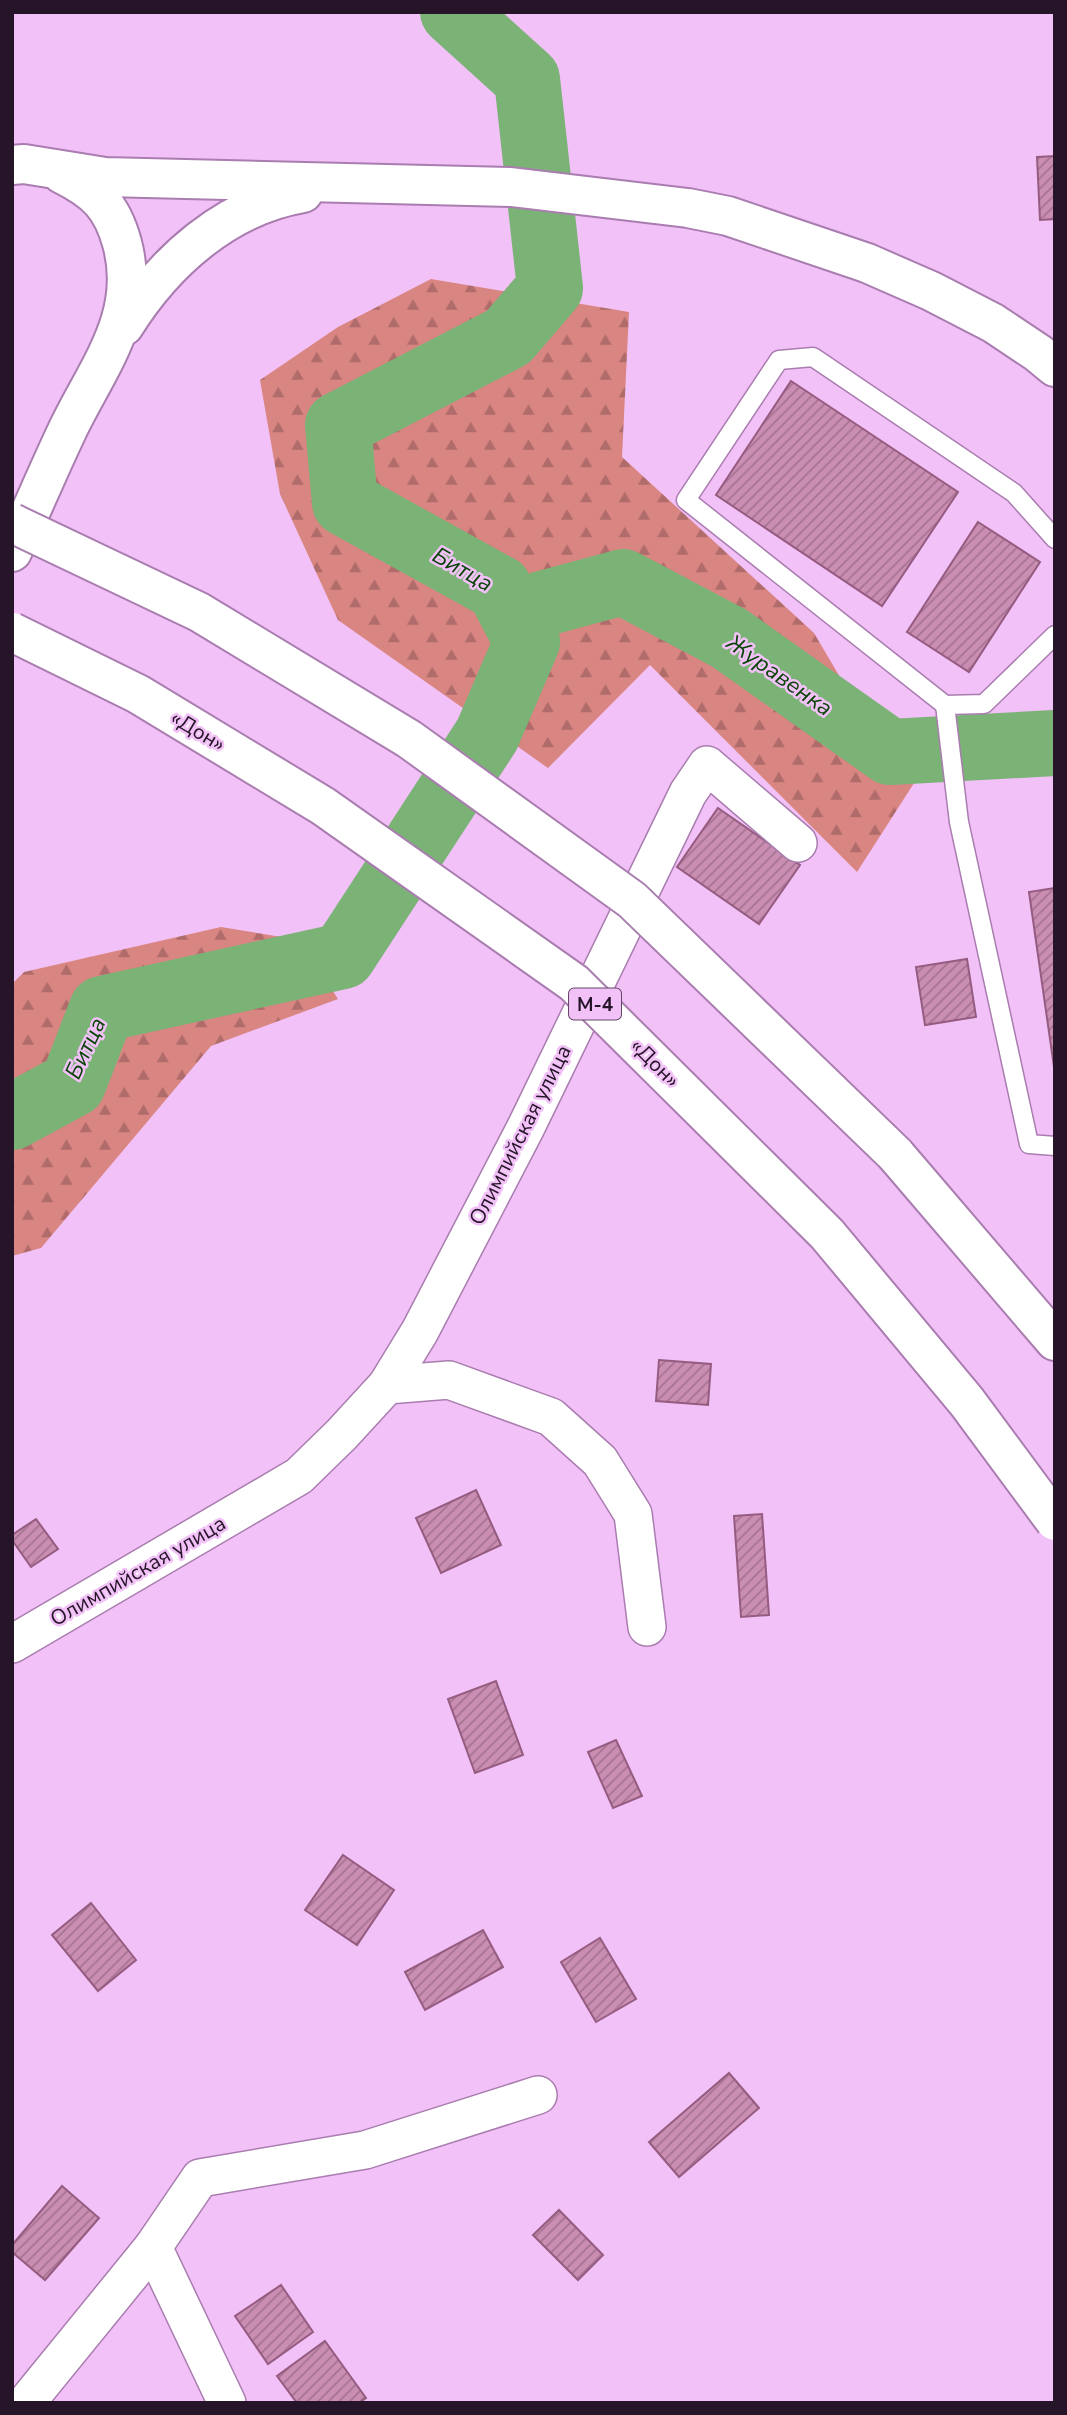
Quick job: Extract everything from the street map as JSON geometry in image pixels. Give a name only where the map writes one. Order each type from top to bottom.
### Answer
[{"type":"main road","points":[[30,166],[105,177],[511,187],[688,208],[740,220],[867,263],[931,291],[993,323],[1055,367]]},
{"type":"main road","points":[[12,552],[122,319],[128,287],[125,257],[117,225],[105,204],[87,187],[30,166]]},
{"type":"main road","points":[[106,355],[137,304],[166,271],[197,242],[227,221],[261,205],[293,195],[372,184]]},
{"type":"main road","points":[[12,523],[199,612],[398,732],[632,900],[895,1154],[1055,1341]]},
{"type":"main road","name":"«Дон»","points":[[12,632],[138,694],[323,807],[574,983],[827,1234],[967,1402],[1055,1521]]},
{"type":"street","name":"Олимпийская улица","points":[[12,1644],[299,1476],[387,1385],[420,1331],[526,1127],[682,806],[707,765],[798,843]]},
{"type":"street","points":[[387,1385],[449,1380],[551,1417],[600,1461],[633,1514],[646,1627]]},
{"type":"street","points":[[26,2403],[153,2247],[200,2178],[365,2150],[538,2095]]},
{"type":"street","points":[[153,2247],[227,2403]]},
{"type":"lane","points":[[1055,539],[1014,493],[813,357],[779,360],[686,500],[945,705],[984,704],[1055,635]]},
{"type":"lane","points":[[945,705],[959,822],[1030,1144],[1055,1146]]},
{"type":"green space","points":[[431,279],[629,312],[622,457],[814,633],[857,706],[916,780],[857,872],[650,665],[548,768],[338,620],[280,494],[260,380],[338,327]]},
{"type":"green space","points":[[221,927],[300,940],[338,999],[211,1046],[41,1248],[12,1256],[12,984],[24,972]]},
{"type":"building","points":[[1055,156],[1055,219],[1040,220],[1037,157]]},
{"type":"building","points":[[791,381],[958,492],[882,606],[716,495]]},
{"type":"building","points":[[978,522],[1040,562],[969,672],[907,632]]},
{"type":"building","points":[[718,808],[800,865],[759,924],[677,867]]},
{"type":"building","points":[[1055,888],[1055,1067],[1054,1067],[1029,892]]},
{"type":"building","points":[[967,959],[976,1017],[925,1025],[916,967]]},
{"type":"building","points":[[659,1360],[711,1364],[708,1405],[656,1401]]},
{"type":"building","points":[[476,1490],[501,1545],[441,1573],[416,1518]]},
{"type":"building","points":[[762,1514],[769,1615],[741,1617],[734,1516]]},
{"type":"building","points":[[36,1519],[58,1549],[31,1567],[12,1540],[12,1535]]},
{"type":"building","points":[[496,1681],[523,1755],[475,1773],[448,1699]]},
{"type":"building","points":[[616,1740],[642,1796],[613,1808],[588,1752]]},
{"type":"building","points":[[343,1855],[394,1890],[357,1945],[305,1910]]},
{"type":"building","points":[[91,1903],[136,1960],[98,1991],[52,1935]]},
{"type":"building","points":[[483,1930],[503,1967],[425,2010],[405,1972]]},
{"type":"building","points":[[600,1938],[636,1999],[596,2022],[561,1962]]},
{"type":"building","points":[[729,2073],[759,2108],[679,2177],[649,2142]]},
{"type":"building","points":[[62,2186],[99,2218],[45,2280],[12,2252],[12,2245]]},
{"type":"building","points":[[559,2210],[603,2255],[578,2280],[533,2235]]},
{"type":"building","points":[[281,2285],[313,2332],[268,2364],[235,2316]]},
{"type":"building","points":[[325,2341],[366,2398],[359,2403],[297,2403],[277,2376]]},
{"type":"waterway","name":"Битца","points":[[12,1117],[73,1084],[102,1009],[343,956],[487,735],[527,642],[499,588],[345,503],[338,425],[508,337],[550,288],[527,79],[453,12]]},
{"type":"waterway","name":"Журавенка","points":[[512,612],[623,582],[729,638],[890,752],[1055,743]]}]
